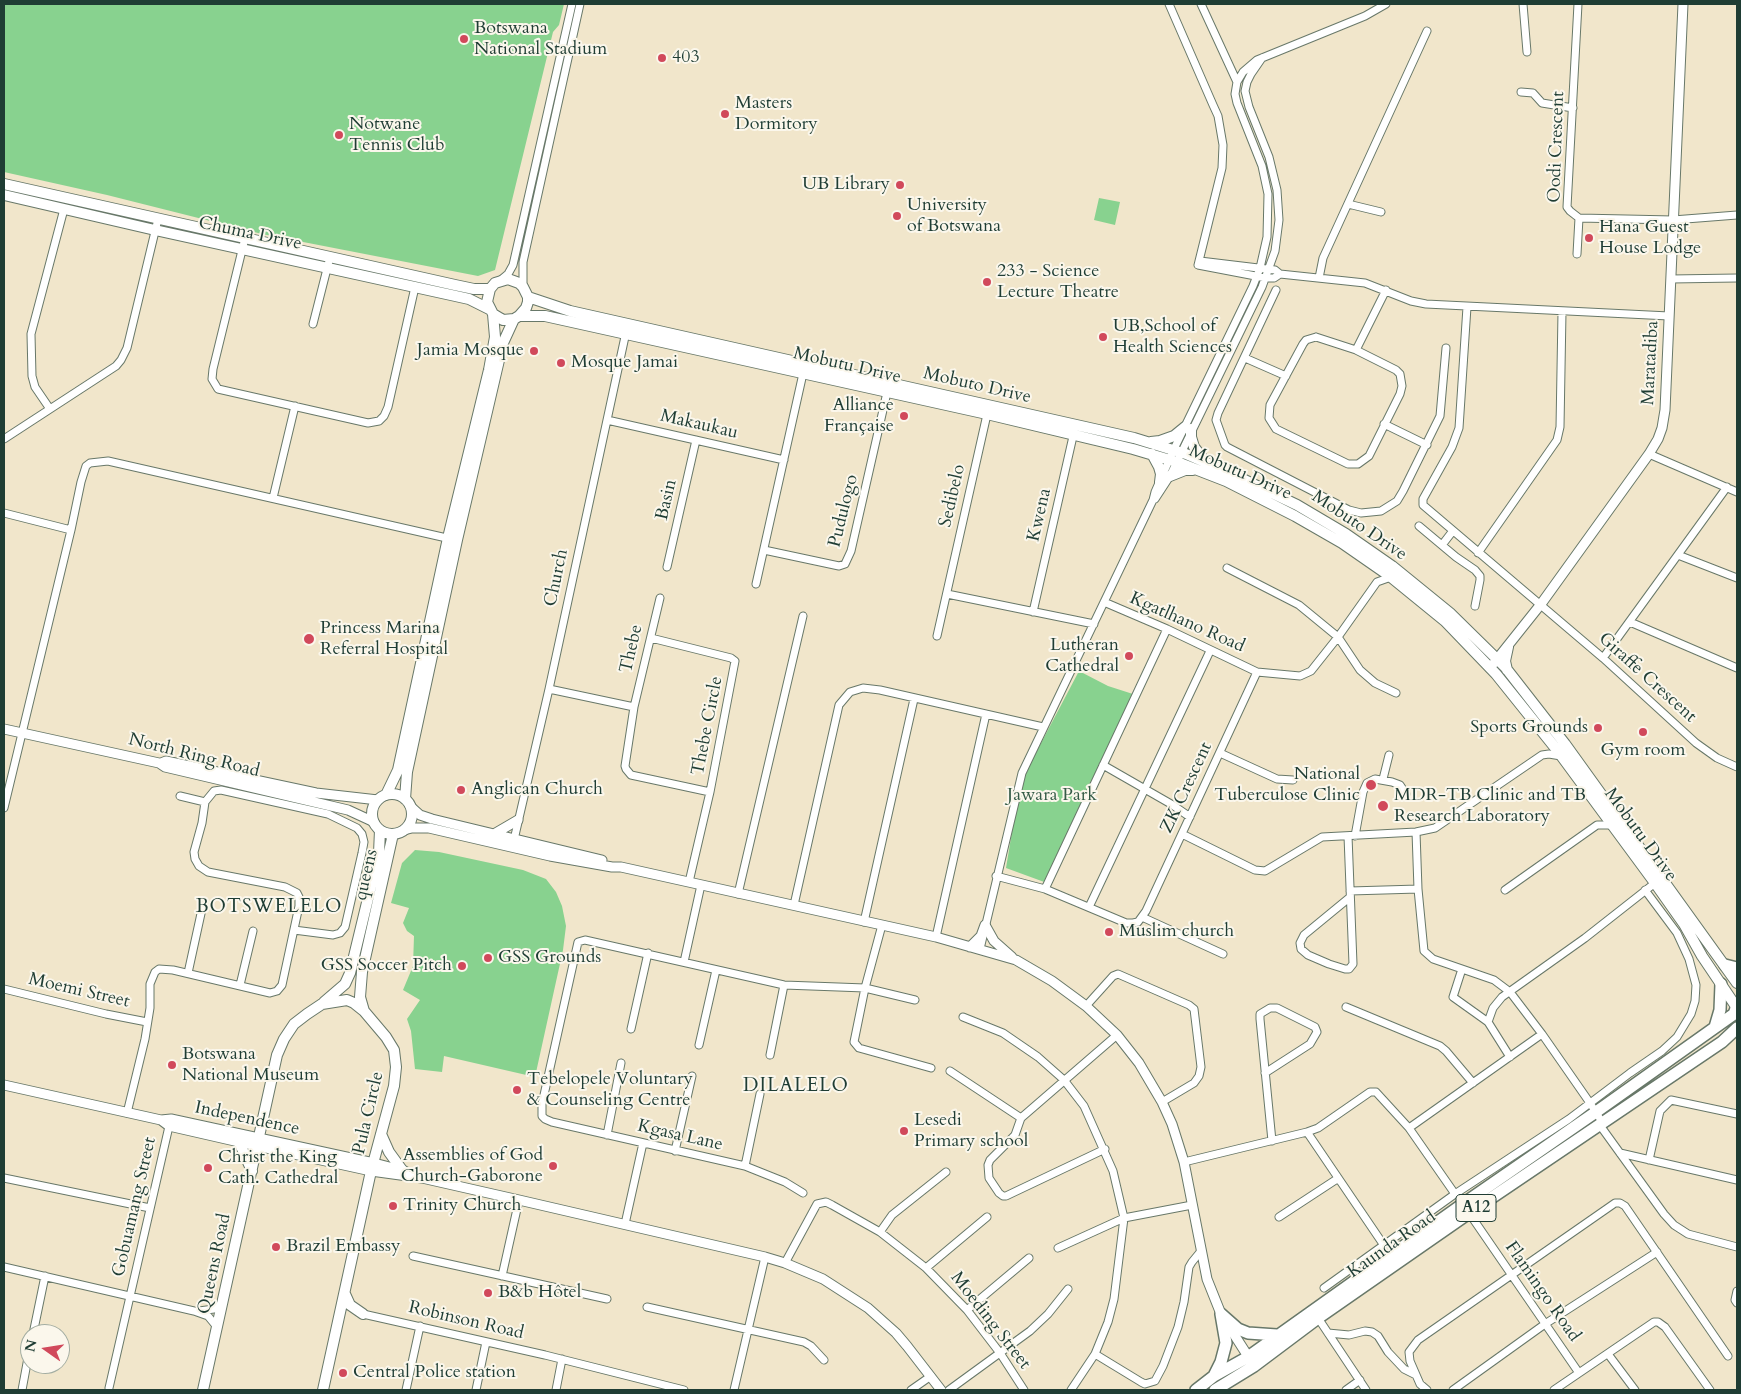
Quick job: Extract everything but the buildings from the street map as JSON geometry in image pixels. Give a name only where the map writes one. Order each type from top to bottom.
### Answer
[{"type":"main road","name":"Chuma Drive","points":[[4,184],[245,238],[416,287],[469,299],[491,311]]},
{"type":"main road","name":"Chuma Drive","points":[[4,195],[242,249],[329,262],[474,289],[490,289]]},
{"type":"main road","points":[[526,292],[526,308],[517,318],[503,343],[452,539],[407,772],[411,822],[404,830],[393,834],[377,826],[372,810],[394,781],[398,770],[452,539],[493,348],[495,329],[487,302],[490,289],[495,283],[502,280],[514,280],[526,292],[556,307],[627,329]]},
{"type":"main road","points":[[491,311],[503,320],[517,318]]},
{"type":"main road","name":"Mobutu Drive","points":[[517,318],[545,316],[627,329],[1075,429],[1152,454],[1175,456],[1202,467],[1295,516],[1342,543],[1391,577],[1445,622],[1490,668],[1548,739],[1612,825],[1684,924],[1702,956],[1737,1007]]},
{"type":"main road","points":[[1150,443],[1174,436],[1188,428],[1202,467],[1184,470],[1170,476]]},
{"type":"main road","points":[[1075,429],[1150,443],[1175,456]]},
{"type":"main road","points":[[1152,454],[1161,474],[1160,482]]},
{"type":"main road","name":"Mobuto Drive","points":[[1202,467],[1297,504],[1346,534],[1392,566],[1444,608],[1486,648],[1507,670],[1570,752],[1737,983]]},
{"type":"main road","points":[[1486,648],[1498,650],[1508,647],[1505,661],[1507,670]]},
{"type":"main road","points":[[382,797],[396,794],[408,802]]},
{"type":"main road","name":"queens","points":[[322,1004],[345,984],[350,973],[379,853],[377,826]]},
{"type":"main road","name":"queens","points":[[364,1011],[360,997],[361,979],[393,834]]},
{"type":"main road","points":[[1725,965],[1737,968]]},
{"type":"main road","points":[[1715,1027],[1720,1010],[1721,984]]},
{"type":"main road","name":"Pula Circle","points":[[259,1142],[276,1064],[284,1039],[294,1024],[322,1004],[347,1000],[354,1003],[364,1011],[386,1037],[394,1050],[396,1076],[372,1167],[323,1390]]},
{"type":"main road","name":"Kaunda Road","points":[[1196,1390],[1214,1376],[1251,1361],[1318,1318],[1734,1014],[1737,1007]]},
{"type":"main road","name":"Kaunda Road","points":[[1597,1115],[1722,1042],[1737,1028]]},
{"type":"main road","points":[[1722,1042],[1737,1041]]},
{"type":"main road","points":[[381,1134],[389,1152],[402,1170]]},
{"type":"main road","points":[[239,1142],[252,1172]]},
{"type":"main road","name":"Queens Road","points":[[204,1390],[259,1142]]},
{"type":"main road","name":"A12","points":[[1277,1335],[1466,1209]]},
{"type":"main road","points":[[345,1294],[350,1306],[363,1314]]},
{"type":"main road","points":[[339,1319],[354,1314],[363,1314]]},
{"type":"main road","points":[[1221,1314],[1238,1329],[1248,1333],[1277,1335]]},
{"type":"main road","points":[[1214,1376],[1221,1362],[1226,1343],[1221,1314]]},
{"type":"main road","name":"Kaunda Road","points":[[1215,1390],[1251,1361],[1277,1335]]},
{"type":"street","points":[[502,280],[513,265],[572,4]]},
{"type":"street","points":[[526,292],[523,262],[580,4]]},
{"type":"street","points":[[1169,4],[1214,105],[1223,145],[1222,168],[1199,263]]},
{"type":"street","points":[[1201,4],[1237,82]]},
{"type":"street","points":[[980,949],[1020,778],[1160,482],[1175,456],[1258,276],[1267,237],[1268,194],[1262,166],[1237,104],[1235,94],[1237,82],[1252,62],[1365,16],[1386,4]]},
{"type":"street","points":[[1523,4],[1527,52]]},
{"type":"street","name":"Oodi Crescent","points":[[1578,4],[1567,207],[1573,215],[1579,218],[1673,220],[1737,215]]},
{"type":"street","name":"Maratadiba","points":[[1490,668],[1541,604],[1649,454],[1658,439],[1664,419],[1683,4]]},
{"type":"street","points":[[1319,278],[1323,258],[1427,32]]},
{"type":"street","points":[[1188,428],[1266,278],[1275,250],[1279,220],[1277,190],[1269,158],[1249,107],[1246,91],[1247,82],[1262,58]]},
{"type":"street","points":[[1521,92],[1533,93],[1542,103],[1572,108]]},
{"type":"street","points":[[1348,204],[1381,212]]},
{"type":"street","points":[[50,409],[35,387],[32,376],[32,334],[64,209]]},
{"type":"street","points":[[1577,254],[1579,218]]},
{"type":"street","points":[[4,439],[116,366],[121,360],[127,348],[158,219]]},
{"type":"street","points":[[245,238],[212,379],[218,388],[368,422],[379,421],[384,416],[388,407],[416,287]]},
{"type":"street","points":[[314,324],[329,262]]},
{"type":"street","points":[[1199,263],[1260,268],[1275,270],[1280,274],[1365,284],[1386,290],[1417,303],[1562,312],[1669,316]]},
{"type":"street","points":[[1199,263],[1266,278],[1274,278],[1280,274]]},
{"type":"street","points":[[1671,279],[1737,278]]},
{"type":"street","points":[[1276,290],[1216,416],[1216,420],[1225,445],[1350,510],[1361,513],[1381,511],[1397,501],[1440,416],[1446,348]]},
{"type":"street","points":[[1356,350],[1386,290]]},
{"type":"street","name":"Giraffe Crescent","points":[[1467,307],[1459,428],[1452,447],[1423,502],[1425,508],[1541,604],[1696,743],[1717,758],[1737,767]]},
{"type":"street","points":[[1478,553],[1557,440],[1560,426],[1562,312]]},
{"type":"street","name":"Church","points":[[513,842],[549,689],[627,329]]},
{"type":"street","points":[[1311,338],[1321,338],[1356,350],[1396,370],[1400,374],[1402,386],[1400,394],[1370,456],[1358,464],[1348,464],[1276,429],[1269,418],[1270,405],[1303,344],[1311,338]]},
{"type":"street","points":[[1244,358],[1286,376]]},
{"type":"street","points":[[756,584],[804,368]]},
{"type":"street","name":"Pudulogo","points":[[764,550],[839,566],[845,564],[851,551],[889,387]]},
{"type":"street","points":[[274,498],[295,406]]},
{"type":"street","name":"Sedibelo","points":[[937,636],[988,410]]},
{"type":"street","name":"Makaukau","points":[[606,420],[784,460]]},
{"type":"street","points":[[1384,424],[1427,444]]},
{"type":"street","name":"Kwena","points":[[1032,612],[1075,429]]},
{"type":"street","name":"Basin","points":[[667,568],[696,440]]},
{"type":"street","points":[[1649,454],[1737,492]]},
{"type":"street","points":[[1153,500],[1170,476],[1175,456]]},
{"type":"street","points":[[4,808],[86,466],[96,461],[108,461],[452,539]]},
{"type":"street","points":[[1603,658],[1726,487]]},
{"type":"street","points":[[4,513],[71,530]]},
{"type":"street","points":[[1419,526],[1480,576],[1475,606]]},
{"type":"street","points":[[1442,545],[1452,532]]},
{"type":"street","points":[[1678,554],[1737,578]]},
{"type":"street","points":[[1376,566],[1377,582]]},
{"type":"street","points":[[1227,568],[1298,605],[1338,637],[1360,670],[1375,683],[1396,693]]},
{"type":"street","points":[[1338,637],[1377,582],[1391,577]]},
{"type":"street","points":[[947,594],[1094,624]]},
{"type":"street","name":"Thebe","points":[[660,598],[634,707],[625,766],[631,774],[710,792]]},
{"type":"street","name":"Kgatlhano Road","points":[[1104,602],[1167,629],[1257,672],[1300,676],[1306,674],[1311,671],[1338,637]]},
{"type":"street","points":[[738,894],[803,616]]},
{"type":"street","points":[[1630,622],[1737,668]]},
{"type":"street","points":[[1045,889],[1167,629]]},
{"type":"street","name":"Thebe Circle","points":[[651,638],[731,658],[735,661],[710,792],[689,882]]},
{"type":"street","points":[[1089,907],[1210,651]]},
{"type":"street","name":"ZK Crescent","points":[[1142,917],[1257,672]]},
{"type":"street","points":[[794,905],[842,700],[850,692],[863,688],[880,690],[1043,726]]},
{"type":"street","points":[[549,689],[634,707]]},
{"type":"street","points":[[864,922],[914,698]]},
{"type":"street","points":[[936,937],[986,714]]},
{"type":"street","name":"North Ring Road","points":[[4,729],[161,763],[166,761],[348,810],[377,826]]},
{"type":"street","points":[[1182,834],[1260,871],[1265,871],[1317,839],[1416,832],[1435,828],[1542,755],[1547,747],[1548,739]]},
{"type":"street","points":[[1220,753],[1277,779],[1293,780]]},
{"type":"street","points":[[1383,779],[1389,755]]},
{"type":"street","points":[[1542,755],[1561,756]]},
{"type":"street","points":[[1103,765],[1190,817]]},
{"type":"street","points":[[226,778],[304,791],[382,797]]},
{"type":"street","points":[[1406,794],[1398,783],[1383,779],[1370,781],[1365,787],[1352,836],[1350,894],[1353,964],[1349,969],[1345,969],[1308,955],[1301,949],[1300,943],[1304,935],[1350,894],[1418,889]]},
{"type":"street","points":[[127,1113],[145,1039],[150,1008],[150,984],[155,972],[159,969],[188,973],[270,993],[278,991],[282,985],[299,897],[293,890],[285,886],[208,872],[199,866],[195,860],[194,852],[202,823],[205,802],[214,792],[221,790],[328,814],[357,828],[362,834],[364,842],[362,853],[345,926],[340,933],[333,936],[294,930]]},
{"type":"street","points":[[180,796],[205,802]]},
{"type":"street","points":[[408,802],[425,818],[494,834],[513,842]]},
{"type":"street","points":[[1597,825],[1601,810]]},
{"type":"street","points":[[494,834],[518,820]]},
{"type":"street","points":[[1505,890],[1597,825],[1612,825]]},
{"type":"street","points":[[404,830],[429,828],[513,842],[584,862],[621,867],[936,937],[1016,960]]},
{"type":"street","points":[[1416,832],[1418,889],[1424,951],[1433,959],[1494,980],[1510,992],[1542,1034],[1597,1115],[1620,1154],[1664,1214],[1682,1232],[1737,1247]]},
{"type":"street","points":[[996,876],[1045,889],[1126,923],[1133,923],[1142,917],[1223,954]]},
{"type":"street","points":[[1488,1022],[1490,1014],[1502,997],[1585,938],[1654,883]]},
{"type":"street","points":[[684,962],[701,885]]},
{"type":"street","points":[[1324,1288],[1455,1194],[1597,1115],[1678,1037],[1692,1014],[1696,985],[1689,959],[1677,933],[1645,890]]},
{"type":"street","points":[[188,973],[202,909]]},
{"type":"street","points":[[882,925],[853,1038],[856,1046],[931,1068]]},
{"type":"street","points":[[970,946],[980,936],[985,925]]},
{"type":"street","points":[[985,925],[994,941],[1016,960],[1066,990],[1086,1006],[1117,1035],[1139,1063],[1162,1102],[1172,1124],[1184,1162],[1207,1279],[1221,1314],[1251,1361]]},
{"type":"street","points":[[240,986],[253,931]]},
{"type":"street","name":"Kgasa Lane","points":[[648,953],[585,940],[578,942],[542,1104],[542,1116],[545,1119],[606,1135],[745,1166],[779,1179],[803,1194]]},
{"type":"street","points":[[631,1029],[648,953],[784,985],[865,988],[915,1000]]},
{"type":"street","points":[[699,1044],[716,970]]},
{"type":"street","points":[[1462,970],[1453,997],[1488,1022],[1510,1057]]},
{"type":"street","points":[[1086,1006],[1113,976],[1118,974],[1194,1009],[1201,1067],[1199,1076],[1194,1083],[1162,1102]]},
{"type":"street","points":[[770,1055],[784,985]]},
{"type":"street","name":"Moemi Street","points":[[4,989],[147,1022]]},
{"type":"street","points":[[1346,1007],[1440,1046],[1473,1083]]},
{"type":"street","points":[[1265,1073],[1310,1044],[1317,1032],[1315,1027],[1277,1008],[1270,1008],[1262,1012],[1260,1019],[1265,1073],[1272,1141]]},
{"type":"street","points":[[963,1017],[994,1029],[1015,1040],[1064,1080],[1084,1106],[1105,1149],[1113,1171],[1124,1218],[1114,1299],[1108,1322],[1094,1354],[1071,1390]]},
{"type":"street","points":[[1409,1128],[1542,1034]]},
{"type":"street","points":[[1105,1149],[1003,1196],[989,1178],[988,1165],[990,1160],[1014,1135],[1021,1118],[1117,1035]]},
{"type":"street","points":[[606,1135],[621,1063]]},
{"type":"street","points":[[950,1071],[1021,1118]]},
{"type":"street","points":[[675,1151],[692,1076]]},
{"type":"street","points":[[4,1085],[167,1122]]},
{"type":"street","points":[[1184,1162],[1318,1128],[1372,1091],[1376,1092],[1409,1128],[1455,1194]]},
{"type":"street","points":[[745,1166],[760,1094]]},
{"type":"street","points":[[1649,1160],[1660,1111],[1671,1100],[1737,1114]]},
{"type":"street","name":"Independence","points":[[167,1122],[372,1167],[402,1170],[422,1178]]},
{"type":"street","name":"Independence","points":[[167,1122],[239,1142],[259,1142]]},
{"type":"street","name":"Gobuamang Street","points":[[108,1388],[150,1208],[167,1122]]},
{"type":"street","points":[[1307,1132],[1337,1179],[1383,1244]]},
{"type":"street","points":[[625,1224],[643,1143]]},
{"type":"street","points":[[1620,1154],[1737,1180]]},
{"type":"street","points":[[372,1167],[625,1224],[785,1263],[823,1279],[868,1308],[896,1333],[941,1390]]},
{"type":"street","points":[[880,1232],[892,1215],[946,1172]]},
{"type":"street","points":[[4,1178],[150,1208]]},
{"type":"street","points":[[1279,1217],[1337,1179]]},
{"type":"street","points":[[502,1276],[519,1200]]},
{"type":"street","name":"Moeding Street","points":[[785,1263],[817,1204],[826,1202],[832,1205],[880,1232],[926,1268],[967,1310],[1024,1390]]},
{"type":"street","points":[[1427,1390],[1420,1384],[1414,1374],[1410,1361],[1409,1352],[1418,1340],[1615,1203],[1625,1206],[1728,1356]]},
{"type":"street","points":[[1058,1248],[1124,1218],[1192,1205]]},
{"type":"street","name":"Flamingo Road","points":[[1466,1209],[1579,1372]]},
{"type":"street","points":[[926,1268],[987,1217]]},
{"type":"street","points":[[1094,1354],[1141,1382],[1146,1384],[1155,1381],[1178,1327],[1190,1267],[1201,1251]]},
{"type":"street","points":[[1453,1390],[1545,1324],[1657,1252]]},
{"type":"street","points":[[413,1256],[607,1299]]},
{"type":"street","points":[[734,1390],[765,1257]]},
{"type":"street","points":[[967,1310],[1029,1258]]},
{"type":"street","points":[[4,1267],[194,1311],[208,1316],[217,1328]]},
{"type":"street","points":[[35,1324],[45,1276]]},
{"type":"street","points":[[949,1390],[1000,1354],[1037,1324],[1068,1289]]},
{"type":"street","points":[[1737,1291],[1735,1300],[1737,1303]]},
{"type":"street","points":[[194,1311],[210,1310],[217,1308],[223,1303]]},
{"type":"street","points":[[647,1307],[804,1342],[811,1346],[824,1360]]},
{"type":"street","name":"Robinson Road","points":[[363,1314],[562,1359],[684,1390]]},
{"type":"street","points":[[1318,1318],[1366,1390]]},
{"type":"street","points":[[1558,1389],[1579,1372],[1608,1354],[1649,1324],[1658,1322],[1665,1327],[1710,1390]]},
{"type":"street","points":[[406,1390],[420,1326]]},
{"type":"street","points":[[1328,1333],[1372,1332],[1378,1336],[1388,1352],[1404,1369],[1414,1374]]},
{"type":"street","points":[[476,1390],[486,1342]]},
{"type":"street","points":[[1608,1354],[1635,1390]]},
{"type":"street","points":[[556,1390],[562,1359]]},
{"type":"street","points":[[22,1390],[25,1374]]},
{"type":"street","points":[[910,1390],[931,1376]]},
{"type":"street","points":[[1346,1390],[1360,1380]]},
{"type":"green space","points":[[4,4],[564,4],[559,25],[553,32],[495,270],[478,276],[262,234],[107,195],[4,172]]},
{"type":"green space","points":[[1099,198],[1120,202],[1115,225],[1094,220]]},
{"type":"green space","name":"Jawara Park","points":[[1079,671],[1108,686],[1136,695],[1047,883],[1006,868],[1020,783]]},
{"type":"green space","name":"GSS Grounds","points":[[415,850],[439,852],[523,870],[546,879],[556,892],[562,906],[566,926],[563,950],[535,1077],[444,1056],[442,1072],[415,1069],[411,1031],[407,1019],[420,1000],[403,990],[413,966],[414,936],[407,931],[403,923],[409,908],[391,903],[402,863]]},
{"type":"place","name":"Botswana National Stadium","points":[[464,39]]},
{"type":"place","name":"403","points":[[662,58]]},
{"type":"place","name":"Masters Dormitory","points":[[725,114]]},
{"type":"place","name":"Notwane Tennis Club","points":[[339,135]]},
{"type":"place","name":"UB Library","points":[[900,185]]},
{"type":"place","name":"University of Botswana","points":[[897,216]]},
{"type":"place","name":"Hana Guest House Lodge","points":[[1589,238]]},
{"type":"place","name":"233 - Science Lecture Theatre","points":[[987,282]]},
{"type":"place","name":"UB,School of Health Sciences","points":[[1103,337]]},
{"type":"place","name":"Jamia Mosque","points":[[534,351]]},
{"type":"place","name":"Mosque Jamai","points":[[561,363]]},
{"type":"place","name":"Alliance Française","points":[[904,416]]},
{"type":"place","name":"Princess Marina Referral Hospital","points":[[309,639]]},
{"type":"place","name":"Lutheran Cathedral","points":[[1129,656]]},
{"type":"place","name":"Sports Grounds","points":[[1598,728]]},
{"type":"place","name":"Gym room","points":[[1643,732]]},
{"type":"place","name":"National Tuberculose Clinic","points":[[1371,785]]},
{"type":"place","name":"Anglican Church","points":[[461,790]]},
{"type":"place","name":"MDR-TB Clinic and TB Research Laboratory","points":[[1383,806]]},
{"type":"place","name":"Muslim church","points":[[1109,932]]},
{"type":"place","name":"GSS Grounds","points":[[488,958]]},
{"type":"place","name":"GSS Soccer Pitch","points":[[462,966]]},
{"type":"place","name":"Botswana National Museum","points":[[172,1065]]},
{"type":"place","name":"Tebelopele Voluntary & Counseling Centre","points":[[517,1090]]},
{"type":"place","name":"Lesedi Primary school","points":[[904,1131]]},
{"type":"place","name":"Assemblies of God Church-Gaborone","points":[[553,1166]]},
{"type":"place","name":"Christ the King Cath. Cathedral","points":[[208,1168]]},
{"type":"place","name":"Trinity Church","points":[[393,1206]]},
{"type":"place","name":"Brazil Embassy","points":[[276,1247]]},
{"type":"place","name":"B&b Hôtel","points":[[488,1293]]},
{"type":"place","name":"Central Police station","points":[[343,1373]]},
{"type":"district","name":"BOTSWELELO","points":[[269,908]]},
{"type":"district","name":"DILALELO","points":[[796,1087]]}]
